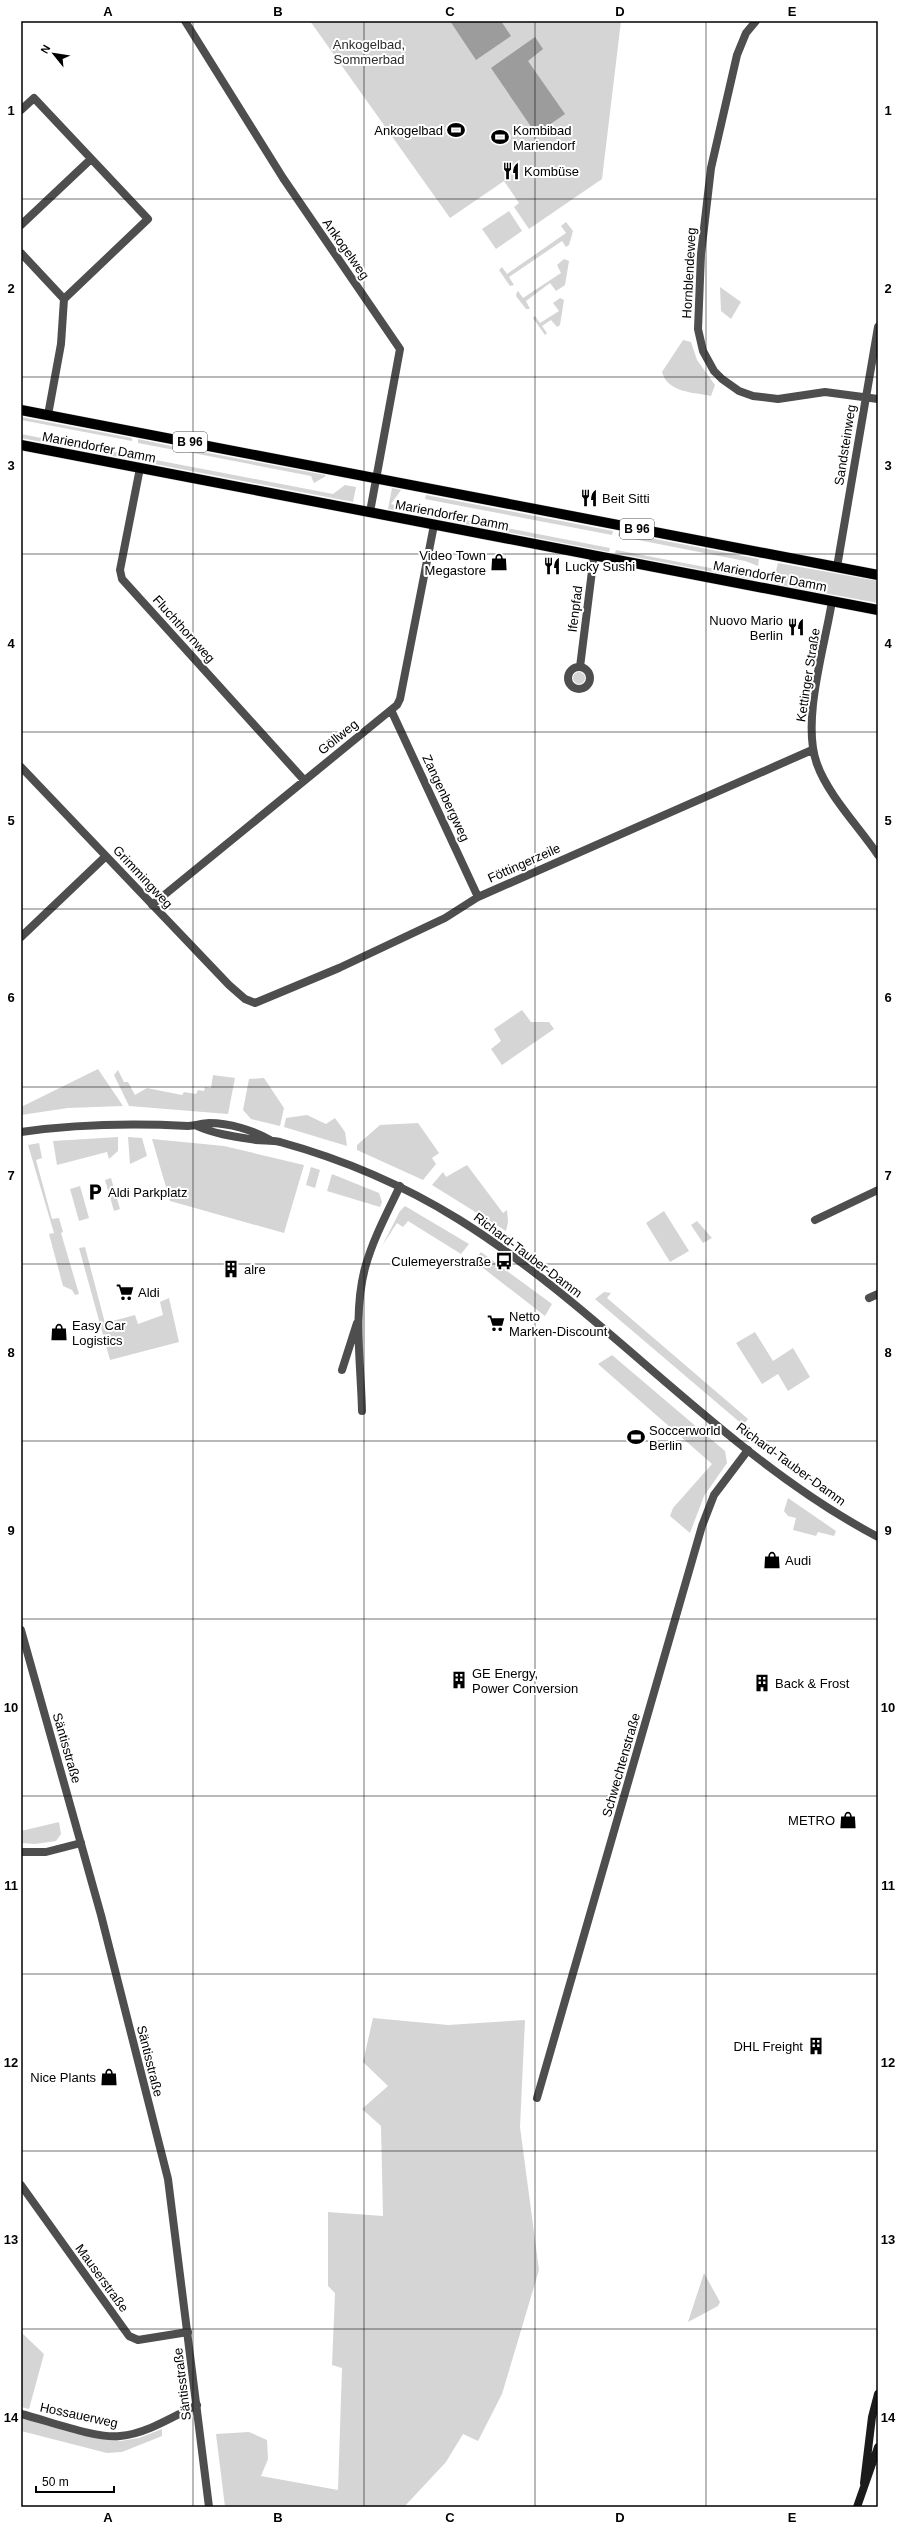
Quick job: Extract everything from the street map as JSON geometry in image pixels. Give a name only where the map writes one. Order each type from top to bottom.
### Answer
[{"type":"main road","name":"Mariendorfer Damm","points":[[21,410],[878,575]]},
{"type":"main road","name":"Mariendorfer Damm","points":[[21,445],[878,610]]},
{"type":"main road","points":[[864,2483],[872,2417],[878,2394]]},
{"type":"main road","points":[[857,2507],[864,2483],[878,2447]]},
{"type":"street","name":"Ankogelweg","points":[[185,21],[283,178],[400,349],[370,512]]},
{"type":"street","name":"Hornblendeweg","points":[[756,21],[746,33],[737,55],[711,168],[701,254],[698,329],[702,351],[714,371],[722,379],[739,391],[753,396],[778,399],[825,392],[878,399]]},
{"type":"street","points":[[21,110],[34,98],[148,219],[64,299],[21,253]]},
{"type":"street","points":[[21,225],[91,159]]},
{"type":"street","name":"Mariendorfer Damm","points":[[48,415],[61,344],[64,299]]},
{"type":"street","name":"Sandsteinweg","points":[[837,567],[878,327]]},
{"type":"street","name":"Fluchthornweg","points":[[140,468],[120,570],[122,579],[304,780]]},
{"type":"street","name":"Göllweg","points":[[152,905],[391,710],[400,699],[434,524]]},
{"type":"street","name":"Ifenpfad","points":[[580,667],[594,555]]},
{"type":"street","name":"Kettinger Straße","points":[[832,601],[812,711],[812,750],[825,781],[878,855]]},
{"type":"street","name":"Zangenbergweg","points":[[391,710],[478,897]]},
{"type":"street","name":"Föttingerzeile","points":[[249,1001],[255,1003],[264,1000],[339,968],[445,918],[478,897],[812,750]]},
{"type":"street","name":"Grimmingweg","points":[[21,767],[229,985],[249,1001]]},
{"type":"street","points":[[21,938],[106,856]]},
{"type":"street","name":"Richard-Tauber-Damm","points":[[21,1132],[76,1124],[123,1122],[196,1126],[208,1123],[231,1126],[260,1134],[271,1140],[329,1157],[400,1186],[461,1221],[540,1277],[748,1450],[818,1501],[878,1537]]},
{"type":"street","points":[[362,1411],[360,1316],[365,1268],[377,1234],[400,1186]]},
{"type":"street","points":[[815,1220],[878,1190]]},
{"type":"street","points":[[869,1298],[878,1294]]},
{"type":"street","points":[[342,1370],[360,1316]]},
{"type":"street","name":"Schwechtenstraße","points":[[537,2098],[702,1526],[714,1495],[748,1450]]},
{"type":"street","name":"Säntisstraße","points":[[21,1630],[81,1843],[168,2179],[210,2507]]},
{"type":"street","points":[[21,1852],[46,1852],[81,1843]]},
{"type":"street","name":"Mauserstraße","points":[[21,2185],[129,2336],[138,2340],[188,2332]]},
{"type":"street","name":"Hossauerweg","points":[[21,2414],[103,2435],[118,2437],[140,2430],[197,2405]]},
{"type":"green space","name":"Kombibad Mariendorf","points":[[310,21],[621,21],[602,179],[529,229],[514,207],[519,203],[504,181],[450,218]]},
{"type":"green space","points":[[509,211],[522,231],[496,249],[482,229]]},
{"type":"green space","points":[[566,222],[573,231],[569,245],[566,247],[562,241],[509,277],[514,285],[510,286],[499,270],[502,267],[507,274],[566,233],[561,226]]},
{"type":"green space","points":[[564,259],[569,261],[565,285],[556,291],[550,283],[526,301],[530,309],[526,309],[516,296],[517,292],[518,291],[523,298],[561,273],[557,265]]},
{"type":"green space","points":[[720,287],[741,302],[731,319],[721,311]]},
{"type":"green space","points":[[560,298],[564,300],[560,325],[557,327],[551,320],[542,326],[547,333],[545,335],[533,318],[535,316],[540,323],[559,311],[553,303]]},
{"type":"green space","points":[[683,340],[691,342],[697,360],[715,385],[711,396],[675,388],[665,379],[662,372]]},
{"type":"green space","points":[[21,417],[132,438],[132,441],[21,420]]},
{"type":"green space","points":[[21,434],[129,455],[128,459],[21,438]]},
{"type":"green space","points":[[138,439],[186,449],[185,452],[138,443]]},
{"type":"green space","points":[[188,449],[326,476],[314,483],[311,476],[188,452]]},
{"type":"green space","points":[[135,456],[333,494],[345,485],[356,487],[353,502],[134,460]]},
{"type":"green space","points":[[392,488],[401,490],[391,504],[398,506],[394,510],[388,509]]},
{"type":"green space","points":[[426,495],[613,531],[612,535],[425,499]]},
{"type":"green space","points":[[422,505],[424,512],[610,548],[609,552],[409,513]]},
{"type":"green space","points":[[619,532],[759,559],[758,566],[745,561],[618,536]]},
{"type":"green space","points":[[616,550],[747,575],[746,569],[756,573],[755,580],[615,553]]},
{"type":"green space","points":[[778,563],[878,581],[878,603],[775,584],[773,581]]},
{"type":"green space","points":[[581,672],[584,673],[584,683],[577,684],[574,683],[573,676],[574,673]]},
{"type":"green space","points":[[522,1010],[531,1022],[549,1022],[554,1029],[502,1065],[491,1049],[501,1041],[494,1029]]},
{"type":"green space","points":[[98,1069],[123,1106],[68,1108],[21,1115],[21,1107]]},
{"type":"green space","points":[[118,1070],[124,1082],[128,1082],[135,1095],[147,1088],[182,1095],[184,1092],[196,1094],[198,1090],[204,1091],[205,1087],[211,1088],[213,1075],[235,1078],[228,1114],[129,1106],[114,1075]]},
{"type":"green space","points":[[264,1078],[284,1108],[280,1126],[251,1119],[243,1110],[249,1079]]},
{"type":"green space","points":[[307,1115],[326,1124],[335,1118],[345,1132],[347,1146],[284,1127],[286,1118]]},
{"type":"green space","points":[[418,1123],[439,1153],[432,1158],[436,1164],[423,1180],[357,1150],[357,1145],[380,1125]]},
{"type":"green space","points":[[118,1137],[118,1151],[109,1159],[107,1152],[57,1165],[53,1141]]},
{"type":"green space","points":[[128,1137],[142,1138],[147,1156],[130,1164]]},
{"type":"green space","points":[[152,1139],[224,1146],[304,1165],[284,1233],[170,1201]]},
{"type":"green space","points":[[39,1143],[42,1158],[36,1160],[52,1219],[59,1218],[63,1232],[61,1233],[79,1294],[75,1295],[72,1290],[63,1286],[49,1234],[54,1233],[28,1145]]},
{"type":"green space","points":[[467,1165],[503,1213],[507,1210],[508,1222],[506,1231],[432,1185],[443,1172],[446,1177]]},
{"type":"green space","points":[[311,1167],[320,1170],[315,1188],[306,1185]]},
{"type":"green space","points":[[332,1174],[379,1193],[382,1202],[380,1207],[327,1191]]},
{"type":"green space","points":[[111,1178],[120,1209],[114,1211],[105,1180]]},
{"type":"green space","points":[[80,1186],[89,1218],[79,1221],[70,1189]]},
{"type":"green space","points":[[405,1206],[469,1244],[461,1254],[408,1221],[403,1227],[397,1223],[382,1246],[400,1211]]},
{"type":"green space","points":[[664,1211],[689,1251],[670,1262],[646,1223]]},
{"type":"green space","points":[[697,1221],[712,1238],[703,1243],[691,1225]]},
{"type":"green space","points":[[85,1247],[105,1323],[135,1315],[138,1324],[163,1315],[160,1302],[169,1298],[179,1342],[110,1360],[79,1248]]},
{"type":"green space","points":[[481,1252],[552,1304],[545,1316],[474,1261]]},
{"type":"green space","points":[[604,1292],[611,1293],[607,1298],[748,1419],[743,1425],[595,1299]]},
{"type":"green space","points":[[755,1332],[773,1361],[793,1348],[810,1377],[788,1391],[778,1374],[762,1384],[736,1343]]},
{"type":"green space","points":[[612,1355],[725,1451],[727,1463],[704,1496],[690,1533],[670,1516],[673,1508],[712,1464],[598,1364]]},
{"type":"green space","points":[[788,1498],[836,1531],[834,1536],[818,1532],[816,1536],[793,1530],[796,1518],[788,1516],[784,1511]]},
{"type":"green space","points":[[59,1822],[61,1834],[56,1841],[35,1844],[21,1843],[21,1831]]},
{"type":"green space","points":[[373,2018],[448,2025],[525,2020],[520,2127],[539,2270],[502,2394],[478,2441],[463,2434],[446,2462],[404,2507],[225,2507],[216,2434],[249,2432],[267,2440],[268,2459],[261,2476],[338,2490],[342,2368],[332,2365],[335,2293],[328,2286],[328,2212],[383,2216],[381,2126],[362,2109],[388,2086],[363,2062]]},
{"type":"green space","points":[[704,2273],[720,2302],[718,2306],[688,2322]]},
{"type":"green space","points":[[21,2332],[44,2354],[29,2409],[21,2407]]},
{"type":"green space","points":[[21,2417],[120,2441],[139,2438],[162,2429],[162,2436],[122,2452],[107,2453],[21,2431]]},
{"type":"shaded area","points":[[450,21],[501,21],[511,36],[476,60]]},
{"type":"shaded area","points":[[535,37],[543,49],[528,61],[565,114],[536,134],[491,68]]},
{"type":"place","name":"Ankogelbad","points":[[456,130]]},
{"type":"place","name":"Kombibad Mariendorf","points":[[500,137]]},
{"type":"place","name":"Kombüse","points":[[511,171]]},
{"type":"place","name":"Beit Sitti","points":[[589,498]]},
{"type":"place","name":"Video Town Megastore","points":[[499,562]]},
{"type":"place","name":"Lucky Sushi","points":[[552,566]]},
{"type":"place","name":"Nuovo Mario Berlin","points":[[796,627]]},
{"type":"place","name":"Aldi Parkplatz","points":[[95,1192]]},
{"type":"place","name":"Culemeyerstraße","points":[[504,1261]]},
{"type":"place","name":"alre","points":[[231,1269]]},
{"type":"place","name":"Aldi","points":[[125,1292]]},
{"type":"place","name":"Netto Marken-Discount","points":[[496,1323]]},
{"type":"place","name":"Easy Car Logistics","points":[[59,1332]]},
{"type":"place","name":"Soccerworld Berlin","points":[[636,1437]]},
{"type":"place","name":"Audi","points":[[772,1560]]},
{"type":"place","name":"GE Energy, Power Conversion","points":[[459,1680]]},
{"type":"place","name":"Back & Frost","points":[[762,1683]]},
{"type":"place","name":"METRO","points":[[848,1820]]},
{"type":"place","name":"DHL Freight","points":[[816,2046]]},
{"type":"place","name":"Nice Plants","points":[[109,2077]]},
{"type":"park label","name":"Ankogelbad, Sommerbad","points":[[369,52]]}]
